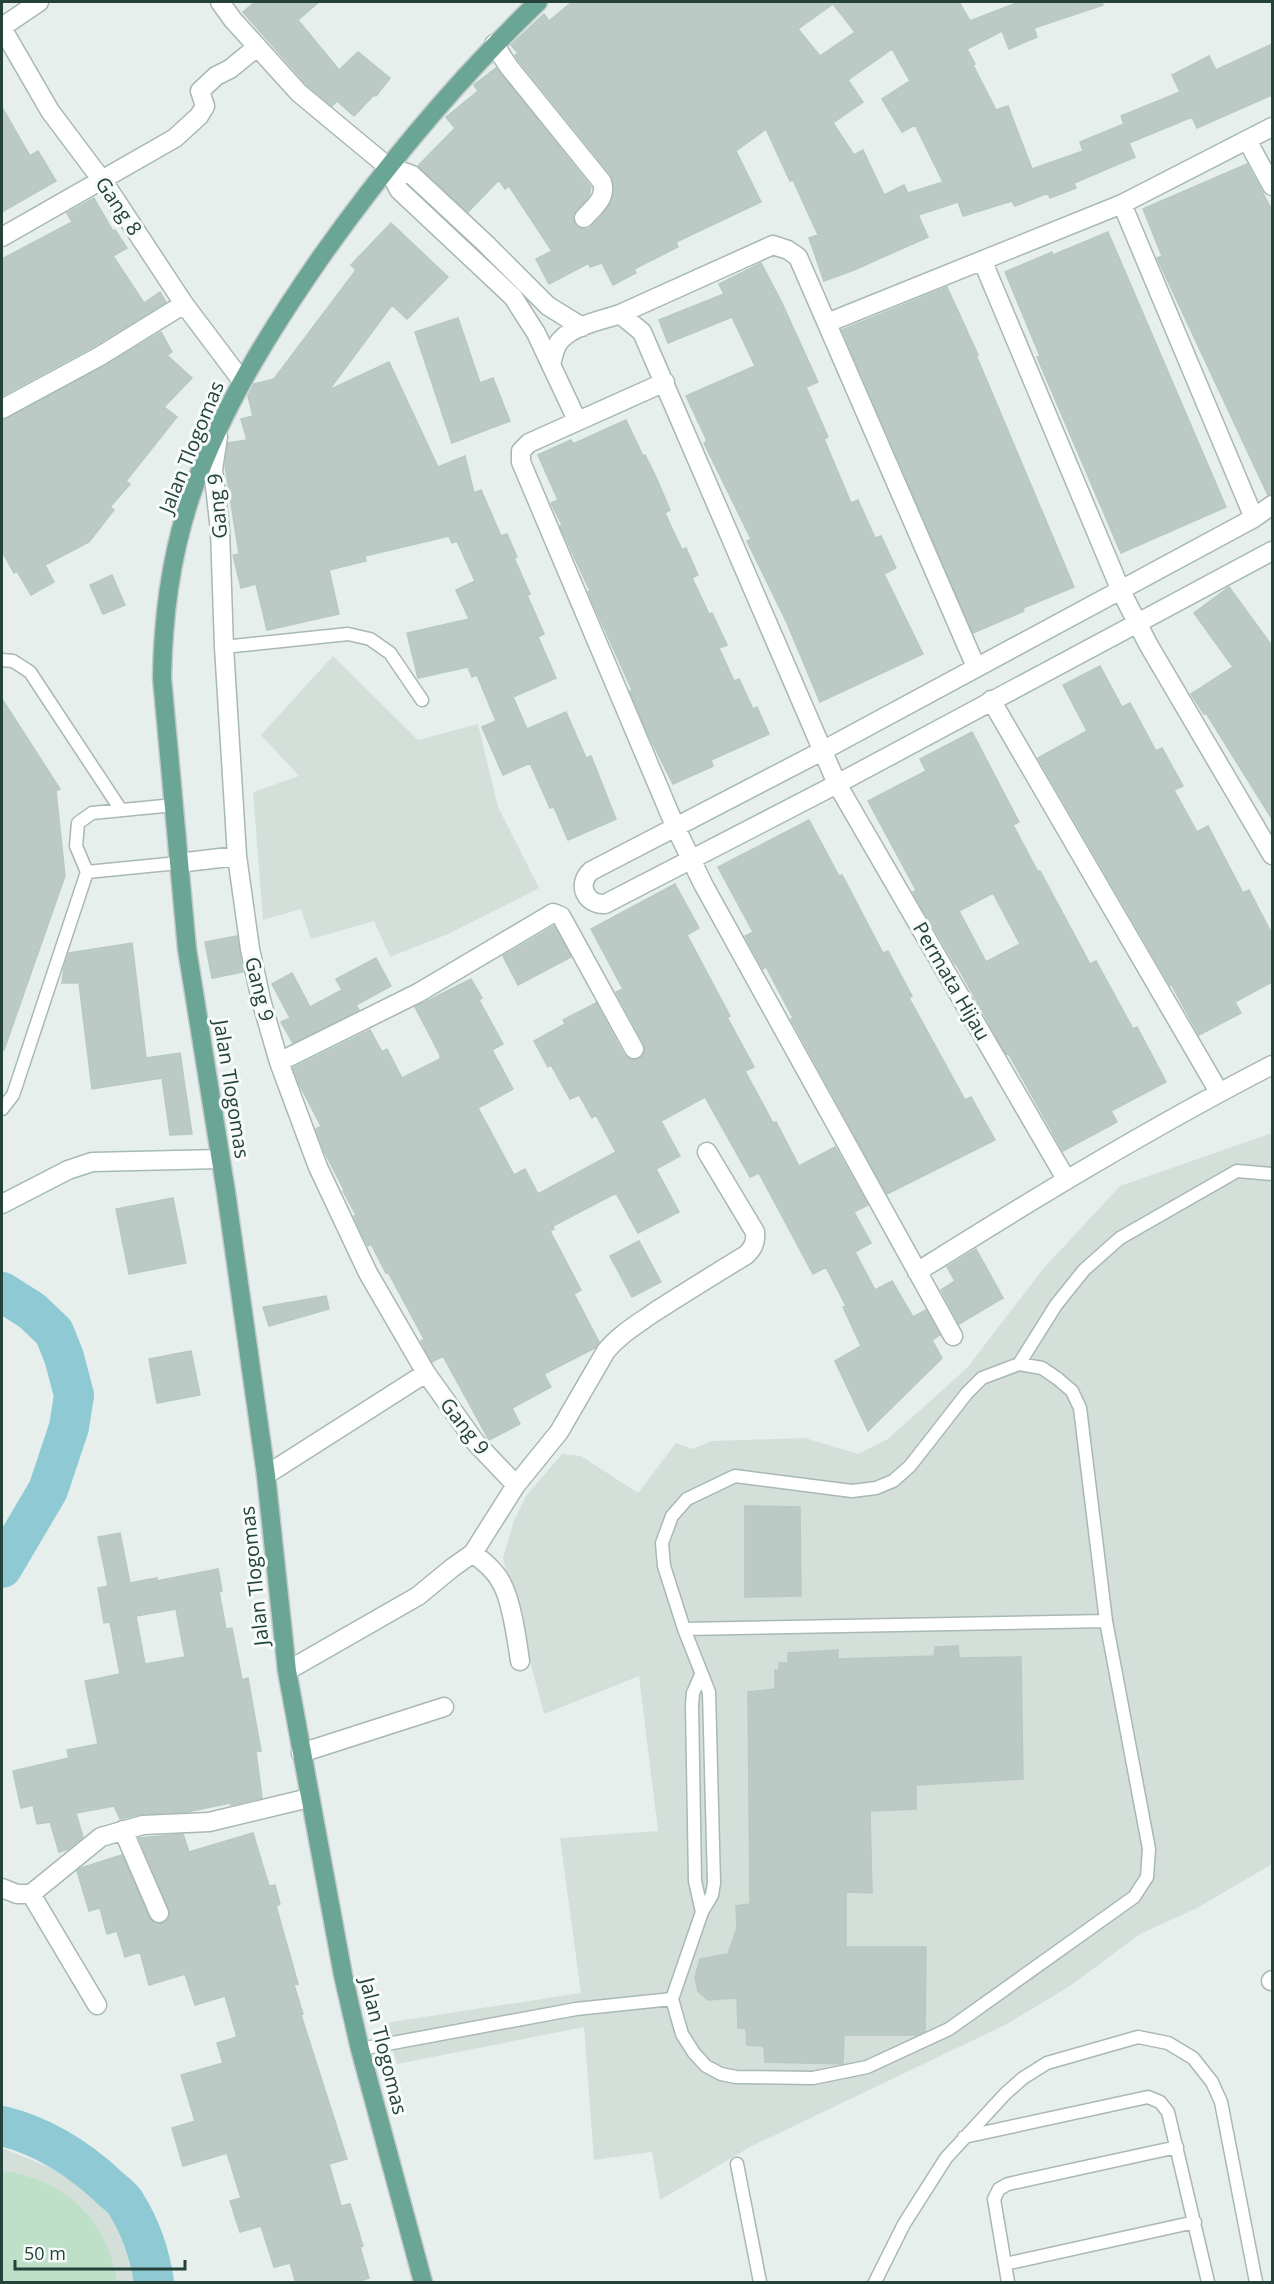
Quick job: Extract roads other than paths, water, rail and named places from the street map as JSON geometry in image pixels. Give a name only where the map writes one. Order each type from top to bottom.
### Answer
[{"type":"main road","name":"Jalan Tlogomas","points":[[423,2283],[360,2049],[343,1975],[287,1671],[266,1475],[187,949],[162,678],[163,638],[169,587],[179,538],[194,487],[242,381],[302,285],[387,166],[494,44],[538,2]]},
{"type":"street","points":[[2,27],[39,2]]},
{"type":"street","points":[[220,2],[299,93],[387,166],[412,175],[548,306],[582,327]]},
{"type":"street","name":"Gang 8","points":[[2,27],[50,111],[102,180],[184,304],[242,381]]},
{"type":"street","points":[[494,44],[509,67],[602,182],[605,190],[603,196],[584,218]]},
{"type":"street","points":[[2,237],[175,138],[200,116],[205,106],[200,91],[205,84],[230,69],[257,47]]},
{"type":"street","points":[[827,323],[1122,204],[1272,128]]},
{"type":"street","points":[[1247,140],[1272,186]]},
{"type":"street","points":[[387,166],[399,190],[513,297],[527,316],[578,420]]},
{"type":"street","points":[[1122,204],[1254,518]]},
{"type":"street","points":[[472,258],[485,243]]},
{"type":"street","points":[[551,364],[557,346],[565,336],[582,327],[620,314],[773,246],[788,250],[798,257],[976,667]]},
{"type":"street","points":[[983,262],[1136,622],[1272,855]]},
{"type":"street","points":[[513,297],[527,284]]},
{"type":"street","points":[[620,314],[642,332],[653,300]]},
{"type":"street","points":[[2,409],[100,356],[184,304]]},
{"type":"street","name":"Permata Hijau","points":[[642,332],[837,784],[1066,1179]]},
{"type":"street","points":[[665,382],[529,443],[521,451],[520,462],[675,826],[916,1272],[953,1336]]},
{"type":"street","name":"Gang 9","points":[[219,428],[213,469],[220,530],[224,647],[237,856],[249,950],[261,1000],[279,1062],[301,1124],[340,1217],[378,1291],[426,1373],[476,1443],[516,1485]]},
{"type":"street","points":[[1271,555],[1136,622],[837,784],[605,904],[595,903],[587,895],[583,880],[591,871],[822,751],[1121,591],[1254,518],[1272,505]]},
{"type":"street","points":[[991,700],[1219,1092]]},
{"type":"street","points":[[178,863],[237,856]]},
{"type":"street","points":[[279,1062],[418,993],[553,913],[561,916],[634,1049]]},
{"type":"street","points":[[916,1272],[1066,1179],[1219,1092],[1272,1065]]},
{"type":"street","points":[[287,1671],[418,1596],[473,1553],[516,1485],[559,1432],[612,1343],[675,1298],[746,1256],[753,1248],[756,1241],[755,1232],[707,1152]]},
{"type":"street","points":[[2,1204],[68,1170],[105,1161],[220,1159]]},
{"type":"street","points":[[266,1475],[426,1373]]},
{"type":"street","points":[[473,1553],[489,1567],[502,1584],[515,1631],[520,1661]]},
{"type":"street","points":[[301,1753],[444,1707]]},
{"type":"street","points":[[2,1888],[17,1894],[31,1894],[100,1837],[123,1830],[142,1825],[209,1822],[309,1798]]},
{"type":"street","points":[[123,1830],[159,1913]]},
{"type":"street","points":[[31,1894],[97,2005]]},
{"type":"lane","points":[[224,647],[348,634],[370,639],[390,653],[422,700]]},
{"type":"lane","points":[[2,660],[13,661],[30,672],[121,810]]},
{"type":"lane","points":[[2,1109],[13,1095],[87,872],[76,846],[78,823],[92,813],[174,805]]},
{"type":"lane","points":[[87,872],[178,863]]},
{"type":"lane","points":[[1019,1364],[1056,1305],[1084,1270],[1120,1238],[1237,1171],[1272,1174]]},
{"type":"lane","points":[[1019,1364],[1042,1368],[1058,1378],[1072,1391],[1080,1408],[1106,1621],[1149,1849],[1147,1877],[1134,1897],[949,2029],[867,2067],[813,2078],[736,2077],[721,2074],[706,2066],[694,2053],[682,2034],[672,1999],[702,1912],[712,1895],[714,1883],[709,1692],[684,1629],[664,1566],[662,1543],[672,1516],[687,1499],[735,1476],[852,1491],[876,1488],[892,1481],[910,1466],[967,1393],[982,1378],[1019,1364]]},
{"type":"lane","points":[[684,1629],[1106,1621]]},
{"type":"lane","points":[[701,1676],[693,1693],[692,1717],[695,1881],[702,1912]]},
{"type":"lane","points":[[360,2049],[576,2009],[672,1999]]},
{"type":"lane","points":[[875,2283],[904,2224],[946,2158],[963,2137],[1015,2085],[1047,2063],[1138,2037],[1168,2043],[1193,2058],[1212,2082],[1221,2102],[1256,2283]]},
{"type":"lane","points":[[963,2137],[1148,2097],[1160,2102],[1168,2112],[1208,2283]]},
{"type":"lane","points":[[1008,2283],[994,2199],[999,2189],[1008,2184],[1177,2147]]},
{"type":"lane","points":[[737,2164],[760,2283]]},
{"type":"lane","points":[[1005,2264],[1195,2222]]},
{"type":"waterway","points":[[2,1292],[32,1311],[54,1332],[64,1357],[74,1395],[69,1427],[48,1490],[2,1568]]},
{"type":"waterway","points":[[2,2126],[46,2142],[73,2158],[125,2202],[140,2232],[154,2282]]}]
